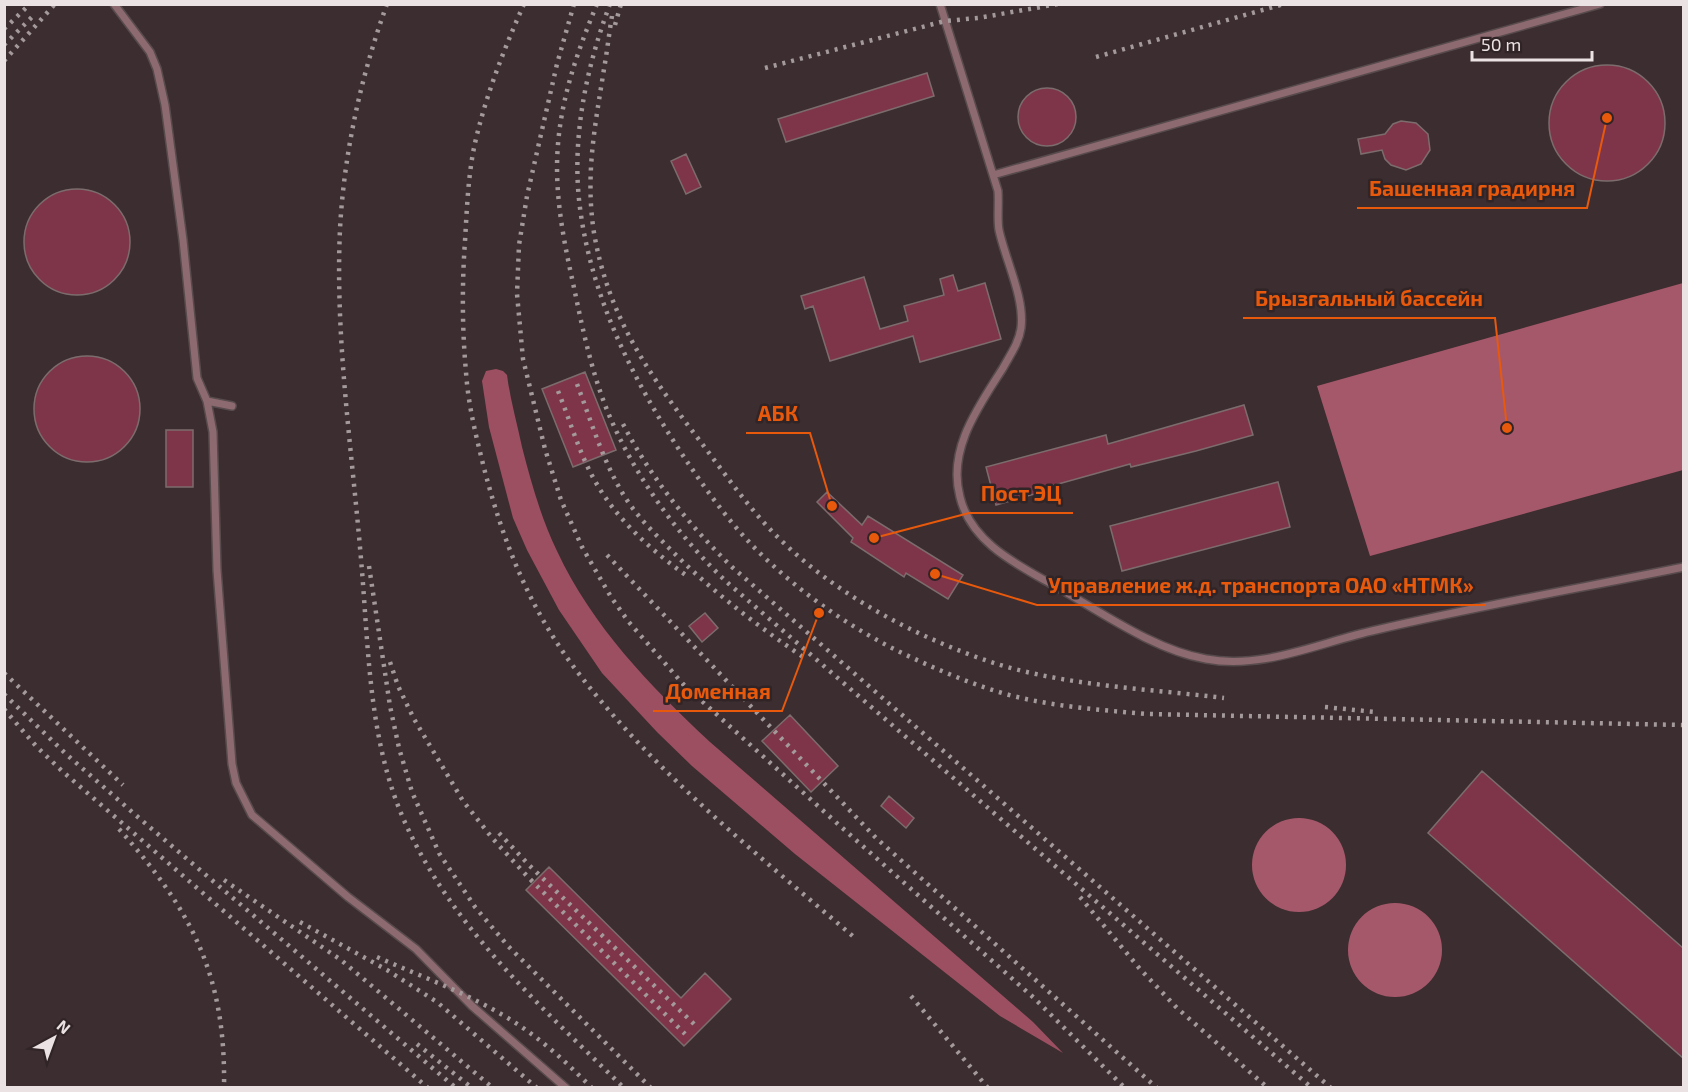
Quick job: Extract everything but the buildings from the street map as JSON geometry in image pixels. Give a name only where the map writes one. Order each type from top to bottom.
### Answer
[{"type":"lane","points":[[114,4],[150,51],[162,87],[183,240],[198,378],[207,400],[213,432],[217,570],[232,764],[242,799],[252,815],[268,830],[416,950],[472,1006],[566,1088]]},
{"type":"lane","points":[[940,4],[998,191],[1000,207],[998,226],[1019,299],[1022,326],[1017,344],[975,412],[966,432],[957,467],[960,498],[970,522],[989,543],[1010,560],[1150,640],[1187,655],[1229,662],[1292,654],[1377,629],[1683,567]]},
{"type":"lane","points":[[993,175],[1600,4]]},
{"type":"lane","points":[[207,400],[232,406]]},
{"type":"shaded area","points":[[1683,283],[1683,470],[1370,556],[1317,386]]},
{"type":"shaded area","points":[[496,369],[507,375],[525,460],[551,538],[587,605],[624,654],[710,742],[1033,1022],[1063,1053],[1000,1016],[795,854],[692,766],[602,673],[559,610],[513,518],[489,427],[482,381],[486,371]]},
{"type":"shaded area","points":[[1299,818],[1317,822],[1332,832],[1342,847],[1346,865],[1342,883],[1332,898],[1317,908],[1299,912],[1281,908],[1266,898],[1256,883],[1252,865],[1256,847],[1266,832],[1281,822]]},
{"type":"shaded area","points":[[1395,903],[1413,907],[1428,917],[1438,932],[1442,950],[1438,968],[1428,983],[1413,993],[1395,997],[1377,993],[1362,983],[1352,968],[1348,950],[1352,932],[1362,917],[1377,907]]},
{"type":"railway","points":[[4,29],[30,4]]},
{"type":"railway","points":[[4,61],[55,4]]},
{"type":"railway","points":[[387,4],[369,59],[355,115],[342,200],[339,270],[345,394],[369,663],[385,766],[395,799],[409,831],[452,904],[505,968],[624,1088]]},
{"type":"railway","points":[[524,4],[496,72],[475,143],[469,179],[463,290],[465,356],[473,420],[491,495],[509,547],[543,620],[573,666],[603,704],[636,741],[706,810],[855,938]]},
{"type":"railway","points":[[574,4],[557,64],[527,196],[519,245],[517,294],[523,359],[545,449],[561,500],[582,547],[628,621],[683,684],[1034,998],[1125,1088]]},
{"type":"railway","points":[[597,4],[577,56],[563,108],[558,144],[558,197],[569,266],[596,379],[607,410],[630,458],[659,504],[692,546],[729,584],[1312,1088]]},
{"type":"railway","points":[[610,4],[601,28],[588,79],[579,130],[578,156],[580,208],[586,242],[606,309],[619,342],[651,404],[715,501],[744,537],[766,559],[797,586],[848,623],[884,644],[957,677],[1013,696],[1063,705],[1147,714],[1684,725]]},
{"type":"railway","points":[[615,25],[621,4]]},
{"type":"railway","points":[[765,68],[945,21],[978,18],[1058,4]]},
{"type":"railway","points":[[1096,57],[1284,4]]},
{"type":"railway","points":[[4,45],[33,16]]},
{"type":"railway","points":[[612,16],[595,131],[590,191],[591,212],[600,262],[618,313],[643,360],[690,428],[766,525],[816,570],[872,609],[965,653],[997,664],[1052,677],[1110,686],[1224,698]]},
{"type":"railway","points":[[577,384],[609,468],[638,515],[716,592],[803,657]]},
{"type":"railway","points":[[558,391],[584,459],[604,495],[636,533],[687,576]]},
{"type":"railway","points":[[623,424],[658,482],[701,535],[732,567],[1331,1088]]},
{"type":"railway","points":[[607,555],[876,838],[1157,1088]]},
{"type":"railway","points":[[369,566],[390,706],[399,748],[412,792],[439,853],[475,907],[508,946],[651,1088]]},
{"type":"railway","points":[[390,662],[398,686],[414,719],[463,801],[493,839],[685,1034]]},
{"type":"railway","points":[[4,673],[123,785]]},
{"type":"railway","points":[[4,694],[66,754],[139,818],[456,1088]]},
{"type":"railway","points":[[1325,707],[1375,712]]},
{"type":"railway","points":[[4,709],[36,746],[62,771],[428,1088]]},
{"type":"railway","points":[[119,829],[166,888],[185,917],[200,947],[219,1011],[224,1088]]},
{"type":"railway","points":[[499,833],[529,865],[694,1024]]},
{"type":"railway","points":[[224,880],[341,960],[493,1088]]},
{"type":"railway","points":[[1080,897],[1140,969],[1177,1008],[1268,1088]]},
{"type":"railway","points":[[300,922],[387,970],[437,1002],[537,1088]]},
{"type":"railway","points":[[377,957],[491,1008],[552,1050],[592,1088]]},
{"type":"railway","points":[[911,996],[988,1088]]},
{"type":"railway","points":[[417,1044],[472,1088]]},
{"type":"place","name":"Башенная градирня","points":[[1607,118]]},
{"type":"place","name":"Брызгальный бассейн","points":[[1507,428]]},
{"type":"place","name":"АБК","points":[[832,506]]},
{"type":"place","name":"Пост ЭЦ","points":[[874,538]]},
{"type":"place","name":"Управление ж.д. транспорта ОАО «НТМК»","points":[[935,574]]},
{"type":"place","name":"Доменная","points":[[819,613]]}]
